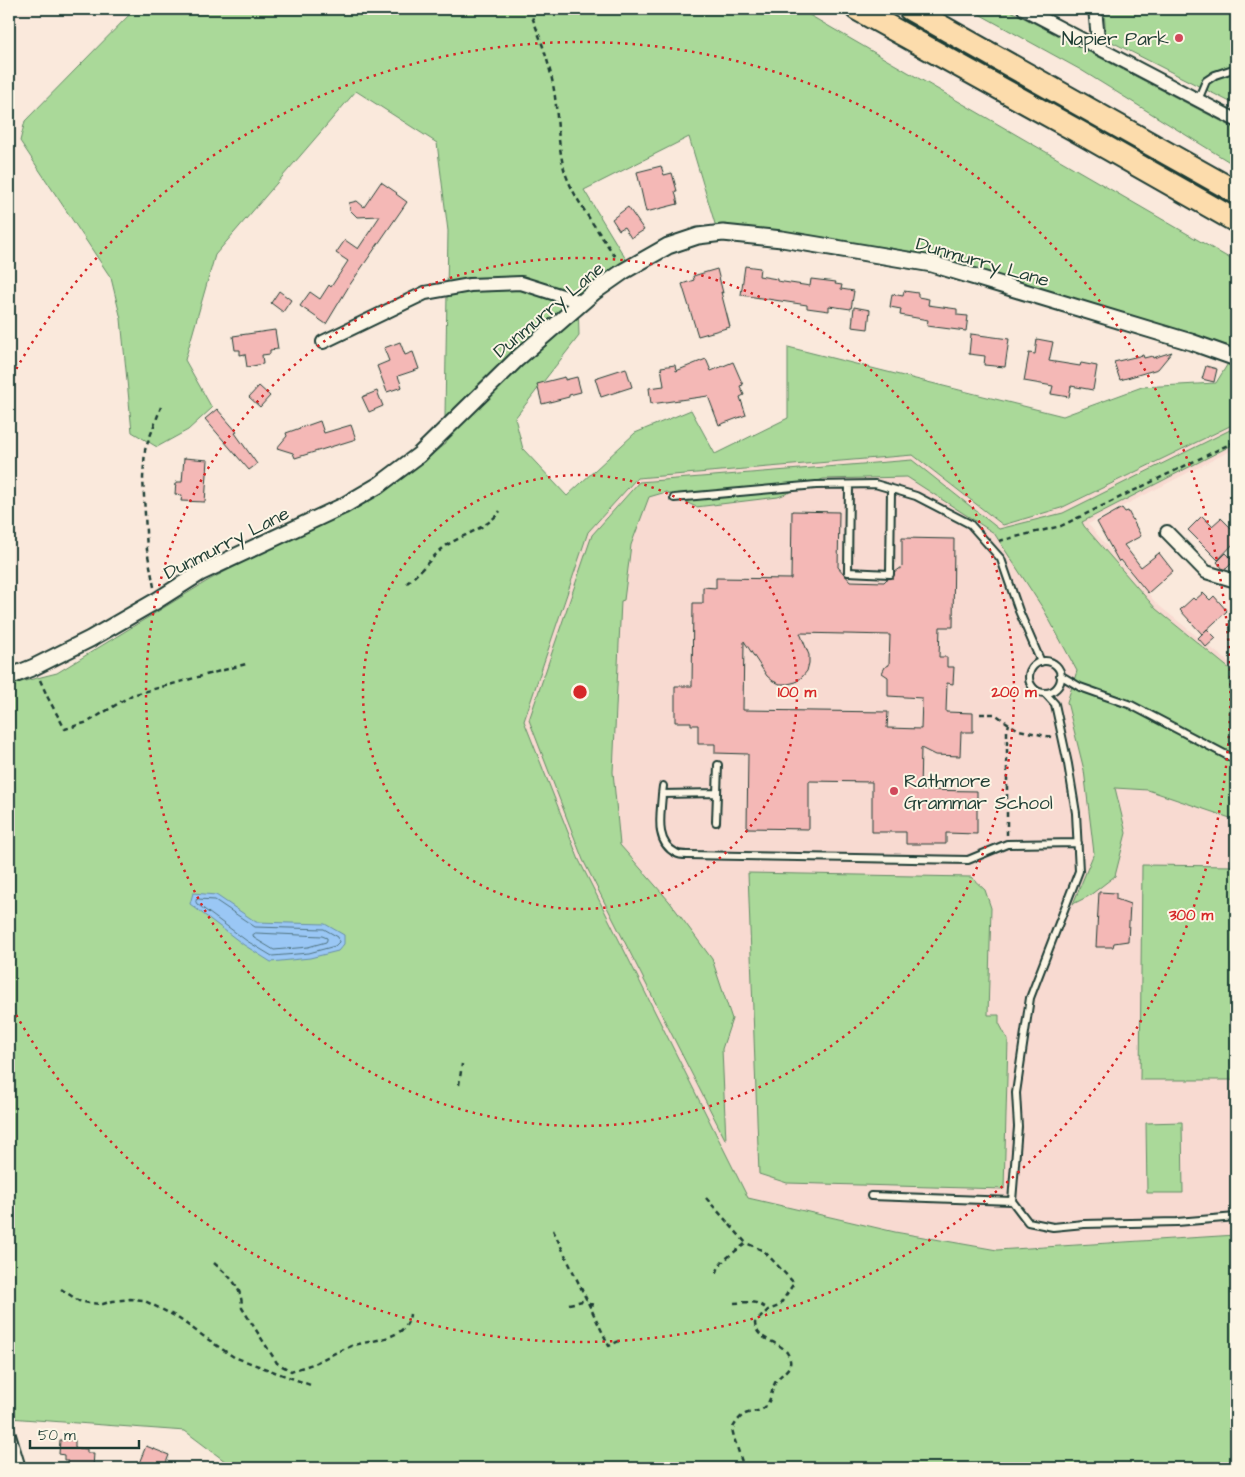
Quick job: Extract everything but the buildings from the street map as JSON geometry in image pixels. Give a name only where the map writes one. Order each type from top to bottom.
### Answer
[{"type":"highway","points":[[857,9],[1236,220]]},
{"type":"highway","points":[[910,9],[1236,192]]},
{"type":"street","points":[[1024,9],[1236,120]]},
{"type":"street","points":[[1095,9],[1098,48]]},
{"type":"street","name":"Dunmurry Lane","points":[[9,677],[90,640],[200,573],[343,506],[379,485],[419,454],[517,359],[581,302],[624,271],[668,246],[698,236],[723,233],[782,239],[932,264],[1191,342],[1236,358]]},
{"type":"street","points":[[323,342],[425,293],[470,285],[521,283],[581,302]]},
{"type":"street","points":[[1167,532],[1206,572],[1236,581]]},
{"type":"street","points":[[9,1435],[19,1468]]},
{"type":"lane","points":[[1198,100],[1206,81],[1215,75],[1236,68]]},
{"type":"lane","points":[[674,498],[816,485],[875,484],[916,496],[970,524],[1001,559],[1019,611],[1041,662]]},
{"type":"lane","points":[[849,485],[848,572],[890,574],[892,489]]},
{"type":"lane","points":[[1060,675],[1055,689],[1045,693],[1036,691],[1029,677],[1032,668],[1041,662],[1051,663],[1060,675],[1080,687],[1132,705],[1236,760]]},
{"type":"lane","points":[[1045,693],[1054,704],[1076,813],[1079,871],[1030,998],[1016,1093],[1018,1127],[1012,1201],[1028,1222],[1053,1227],[1084,1224],[1178,1222],[1236,1217]]},
{"type":"lane","points":[[716,822],[718,765]]},
{"type":"lane","points":[[662,786],[660,828],[663,842],[676,853],[688,855],[968,860],[1008,844],[1078,843]]},
{"type":"lane","points":[[662,794],[717,792]]},
{"type":"lane","points":[[871,1196],[1012,1201]]},
{"type":"path","points":[[529,9],[546,54],[550,71],[555,95],[559,141],[564,170],[578,199],[624,271]]},
{"type":"path","points":[[156,601],[147,550],[144,478],[145,450],[161,407]]},
{"type":"path","points":[[987,544],[1061,526],[1236,441]]},
{"type":"path","points":[[406,583],[447,546],[483,526],[500,512]]},
{"type":"path","points":[[34,667],[48,698],[66,729],[88,722],[132,695],[246,664]]},
{"type":"path","points":[[980,714],[995,714],[1019,730],[1062,740]]},
{"type":"path","points":[[1008,844],[1007,731],[1009,724]]},
{"type":"path","points":[[459,1085],[462,1064]]},
{"type":"path","points":[[706,1198],[746,1243],[764,1251],[794,1283],[779,1306],[768,1310],[754,1323],[760,1335],[784,1348],[789,1354],[791,1361],[790,1366],[777,1380],[765,1407],[738,1419],[732,1429],[742,1462]]},
{"type":"path","points":[[553,1230],[609,1346],[619,1341]]},
{"type":"path","points":[[717,1273],[717,1269],[725,1260],[746,1243]]},
{"type":"path","points":[[214,1263],[236,1284],[242,1308],[277,1363],[291,1371],[315,1363],[350,1346],[372,1340],[385,1340],[405,1327],[410,1320],[410,1314]]},
{"type":"path","points":[[60,1288],[79,1301],[89,1303],[103,1304],[130,1299],[144,1300],[175,1316],[234,1357],[313,1386]]},
{"type":"path","points":[[569,1304],[588,1302],[598,1305]]},
{"type":"path","points":[[734,1303],[759,1303],[768,1310]]},
{"type":"shaded area","name":"Rathmore Grammar School","points":[[1236,423],[1236,448],[1088,524],[1157,604],[1236,668],[1236,1235],[997,1250],[895,1232],[748,1198],[579,860],[524,721],[588,532],[637,478],[913,455],[1003,525],[1061,508]]},
{"type":"green space","points":[[135,9],[799,9],[1236,262],[1236,423],[1061,508],[1003,525],[913,455],[637,478],[588,532],[524,721],[579,860],[748,1198],[895,1232],[997,1250],[1236,1235],[1236,1468],[234,1468],[185,1431],[9,1418],[9,685],[57,673],[209,580],[382,490],[419,465],[446,443],[448,231],[437,143],[356,91],[215,255],[185,360],[212,408],[188,430],[157,447],[132,432],[121,319],[111,278],[20,141],[25,121]],"holes":[[[689,137],[718,234],[932,264],[1232,357],[1216,383],[1142,387],[1063,416],[788,347],[788,418],[715,454],[691,410],[635,433],[567,496],[523,449],[515,418],[579,336],[578,299],[627,261],[584,190]]]},
{"type":"green space","points":[[970,9],[1007,9],[1236,129],[1236,166],[1081,70]]},
{"type":"green space","name":"Napier Park","points":[[1104,9],[1236,9],[1236,105],[1106,39]]},
{"type":"green space","points":[[1236,427],[1236,443],[1082,522],[1156,609],[1236,674],[1236,820],[1148,790],[1115,788],[1126,833],[1115,876],[1089,896],[1073,904],[1094,853],[1084,770],[1067,702],[1077,671],[1044,610],[994,533],[907,477],[823,479],[778,497],[696,507],[666,492],[649,497],[631,545],[624,600],[621,601],[613,772],[620,845],[669,901],[712,959],[732,1019],[722,1049],[726,1141],[583,860],[529,720],[592,535],[639,482],[912,460],[999,529],[1063,513]]},
{"type":"green space","points":[[1142,865],[1236,866],[1236,1080],[1140,1080]]},
{"type":"green space","points":[[748,873],[971,877],[985,890],[991,908],[988,1015],[999,1015],[999,1023],[1008,1040],[1004,1189],[787,1183],[759,1174]]},
{"type":"green space","points":[[1182,1122],[1183,1193],[1147,1193],[1146,1123]]},
{"type":"water","points":[[193,893],[216,895],[256,922],[325,924],[344,935],[344,944],[338,951],[310,958],[271,962],[244,945],[190,904]]},
{"type":"place","name":"Napier Park","points":[[1179,38]]},
{"type":"place","name":"Rathmore Grammar School","points":[[894,791]]}]
